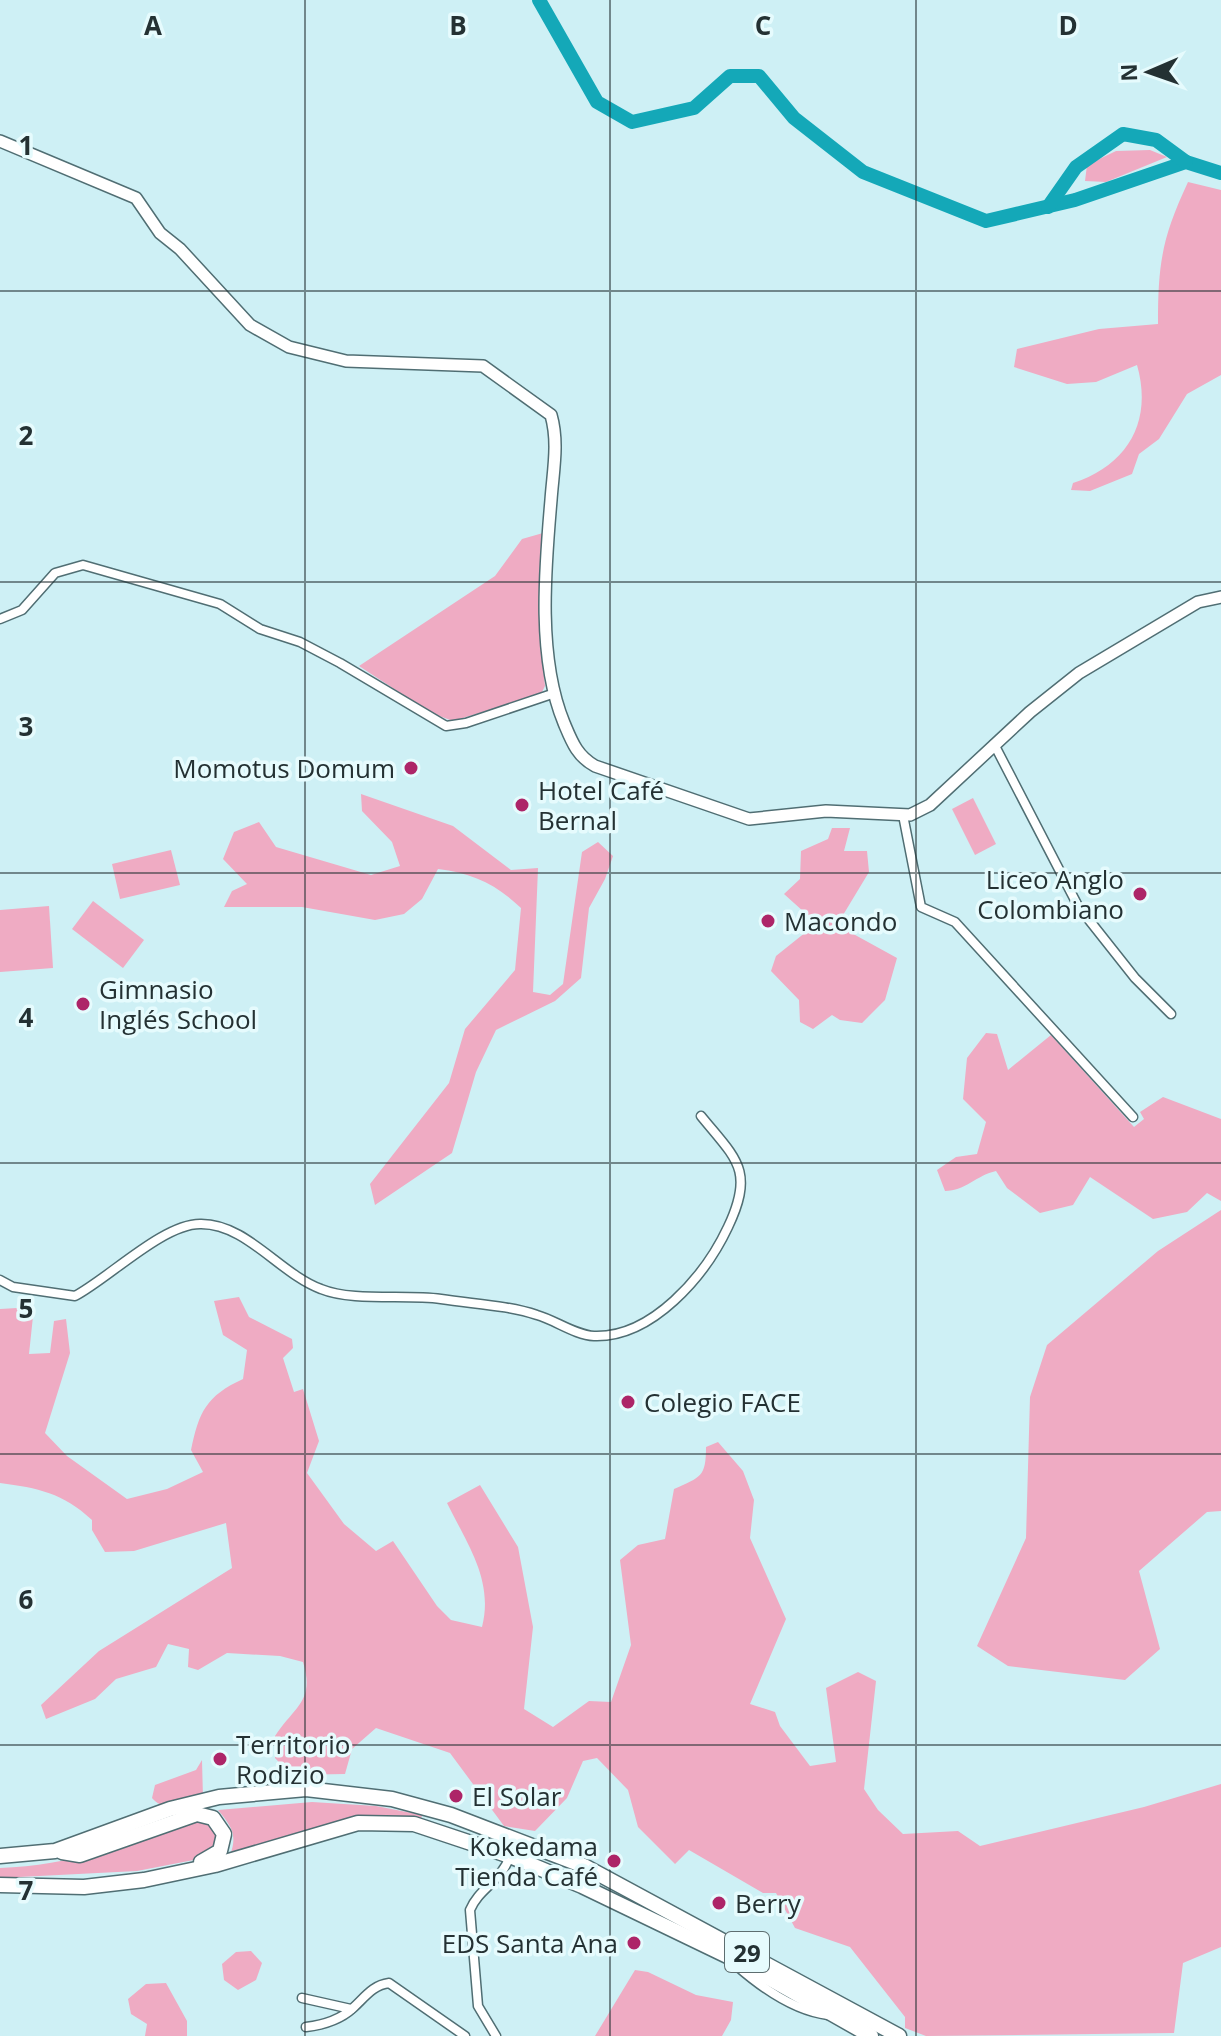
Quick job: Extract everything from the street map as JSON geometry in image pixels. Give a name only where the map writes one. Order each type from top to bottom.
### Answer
[{"type":"highway","name":"29","points":[[0,1856],[55,1851],[168,1810],[219,1797],[306,1789],[356,1792],[407,1802],[584,1866],[899,2036]]},
{"type":"highway","points":[[55,1851],[80,1855],[187,1815],[206,1815],[222,1828],[223,1846],[209,1859],[102,1879],[84,1887]]},
{"type":"highway","name":"29","points":[[3,1886],[84,1887],[176,1874],[344,1826],[372,1822],[414,1824],[510,1856],[582,1886],[724,1954],[871,2036]]},
{"type":"street","points":[[0,141],[136,198],[160,233],[180,249],[250,325],[289,347],[346,361],[483,366],[551,415],[555,449],[546,647],[552,694],[583,759],[724,813],[760,819],[826,811],[918,813],[1079,673],[1198,602],[1221,597]]},
{"type":"street","points":[[0,619],[22,610],[55,573],[83,565],[220,604],[272,635],[300,642],[446,726],[466,723],[552,694]]},
{"type":"street","points":[[994,744],[1078,906],[1135,978],[1171,1014]]},
{"type":"street","points":[[903,815],[921,907],[955,922],[1133,1117]]},
{"type":"street","points":[[0,1280],[13,1287],[75,1296],[181,1227],[198,1224],[232,1232],[322,1290],[418,1296],[480,1305],[536,1314],[592,1336],[609,1334],[662,1314],[691,1281],[730,1224],[740,1199],[739,1163],[701,1116]]},
{"type":"street","points":[[495,2036],[478,2006],[470,1910],[473,1902],[504,1873],[510,1856]]},
{"type":"street","points":[[306,2027],[321,2025],[352,2010],[378,1985],[389,1983],[465,2036]]},
{"type":"street","points":[[302,1998],[352,2010]]},
{"type":"shaded area","points":[[1150,150],[1167,157],[1106,182],[1085,181],[1087,165],[1116,151]]},
{"type":"shaded area","points":[[1188,182],[1221,190],[1221,375],[1187,394],[1159,439],[1139,454],[1132,474],[1090,491],[1071,490],[1073,483],[1108,465],[1122,453],[1132,438],[1141,405],[1137,365],[1096,382],[1067,384],[1014,367],[1017,349],[1099,329],[1158,324],[1163,251],[1172,219]]},
{"type":"shaded area","points":[[543,533],[541,646],[545,686],[541,694],[453,721],[431,713],[359,666],[495,576],[522,539]]},
{"type":"shaded area","points":[[361,794],[453,826],[511,870],[538,868],[533,992],[550,995],[563,984],[582,852],[598,842],[613,856],[589,908],[581,978],[555,1001],[496,1030],[476,1072],[452,1153],[375,1205],[370,1184],[449,1083],[465,1029],[515,970],[521,908],[483,881],[438,869],[422,899],[404,914],[375,920],[302,907],[224,907],[232,891],[247,884],[223,859],[234,832],[259,822],[276,847],[371,875],[400,866],[392,842],[362,811]]},
{"type":"shaded area","points":[[973,798],[996,844],[975,855],[952,809]]},
{"type":"shaded area","points":[[832,828],[850,828],[844,851],[867,851],[869,872],[837,925],[897,958],[885,1000],[862,1023],[840,1020],[832,1015],[813,1029],[800,1022],[799,1000],[771,971],[776,956],[806,932],[804,912],[784,894],[800,879],[801,851],[828,839]]},
{"type":"shaded area","points":[[171,850],[180,885],[120,899],[112,864]]},
{"type":"shaded area","points":[[93,901],[144,940],[123,968],[72,929]]},
{"type":"shaded area","points":[[49,906],[53,968],[0,972],[0,910]]},
{"type":"shaded area","points":[[986,1033],[997,1034],[1008,1070],[1051,1035],[1134,1127],[1144,1119],[1140,1112],[1163,1097],[1221,1119],[1221,1201],[1207,1193],[1187,1212],[1153,1219],[1090,1177],[1073,1205],[1040,1213],[1007,1188],[996,1171],[945,1191],[937,1170],[956,1157],[977,1154],[986,1122],[963,1099],[967,1058]]},
{"type":"shaded area","points":[[1221,1210],[1221,1511],[1207,1512],[1139,1571],[1160,1649],[1125,1680],[1008,1666],[977,1646],[1026,1538],[1030,1397],[1047,1345],[1158,1251]]},
{"type":"shaded area","points":[[239,1297],[249,1317],[292,1339],[293,1348],[283,1358],[294,1392],[303,1389],[319,1441],[307,1473],[344,1524],[376,1551],[393,1541],[437,1606],[451,1620],[482,1627],[485,1610],[481,1578],[447,1503],[480,1485],[518,1547],[533,1627],[524,1709],[553,1727],[589,1701],[611,1702],[631,1645],[620,1560],[638,1545],[665,1539],[674,1489],[700,1475],[705,1465],[706,1447],[718,1442],[743,1471],[754,1500],[750,1538],[786,1619],[750,1704],[775,1712],[780,1726],[810,1766],[836,1762],[826,1688],[858,1672],[876,1681],[864,1789],[878,1810],[903,1834],[958,1831],[980,1846],[1144,1807],[1221,1784],[1221,1947],[1183,1963],[1174,2033],[926,2036],[905,2028],[905,2017],[850,1947],[795,1928],[776,1893],[763,1893],[689,1850],[675,1864],[638,1827],[628,1790],[597,1758],[583,1761],[567,1798],[535,1831],[504,1826],[450,1753],[376,1728],[352,1749],[345,1774],[291,1775],[275,1758],[275,1736],[305,1695],[303,1662],[280,1656],[227,1653],[198,1670],[188,1667],[189,1649],[168,1644],[156,1667],[116,1679],[95,1699],[46,1719],[41,1705],[99,1651],[232,1568],[226,1523],[134,1551],[105,1552],[92,1530],[92,1520],[71,1504],[38,1490],[0,1483],[0,1309],[34,1307],[29,1354],[50,1353],[54,1321],[66,1319],[70,1353],[45,1433],[67,1456],[127,1499],[167,1489],[203,1472],[191,1450],[197,1425],[212,1399],[243,1379],[247,1350],[223,1335],[214,1301]]},
{"type":"shaded area","points":[[202,1760],[203,1798],[170,1806],[157,1803],[152,1798],[155,1785],[196,1770]]},
{"type":"shaded area","points":[[312,1802],[376,1806],[422,1815],[421,1820],[375,1817],[230,1855],[232,1831],[218,1810]]},
{"type":"shaded area","points":[[198,1819],[218,1828],[218,1846],[204,1858],[137,1871],[0,1878],[0,1868],[76,1858]]},
{"type":"shaded area","points":[[251,1951],[262,1963],[256,1980],[238,1990],[224,1980],[222,1964],[236,1952]]},
{"type":"shaded area","points":[[635,1970],[648,1972],[696,1995],[733,2002],[731,2020],[722,2036],[595,2036]]},
{"type":"shaded area","points":[[166,1983],[187,2021],[187,2036],[145,2036],[147,2024],[131,2014],[128,1999],[146,1984]]},
{"type":"waterway","points":[[539,0],[597,102],[632,122],[694,108],[730,76],[759,76],[794,118],[863,172],[986,221],[1075,200],[1186,162],[1221,173]]},
{"type":"waterway","points":[[1048,207],[1076,167],[1123,134],[1156,140],[1186,162]]},
{"type":"place","name":"Momotus Domum","points":[[411,768]]},
{"type":"place","name":"Hotel Café Bernal","points":[[522,805]]},
{"type":"place","name":"Liceo Anglo Colombiano","points":[[1140,894]]},
{"type":"place","name":"Macondo","points":[[768,921]]},
{"type":"place","name":"Gimnasio Inglés School","points":[[83,1004]]},
{"type":"place","name":"Colegio FACE","points":[[628,1402]]},
{"type":"place","name":"Territorio Rodizio","points":[[220,1759]]},
{"type":"place","name":"El Solar","points":[[456,1796]]},
{"type":"place","name":"Kokedama Tienda Café","points":[[614,1861]]},
{"type":"place","name":"Berry","points":[[719,1903]]},
{"type":"place","name":"EDS Santa Ana","points":[[634,1943]]}]
